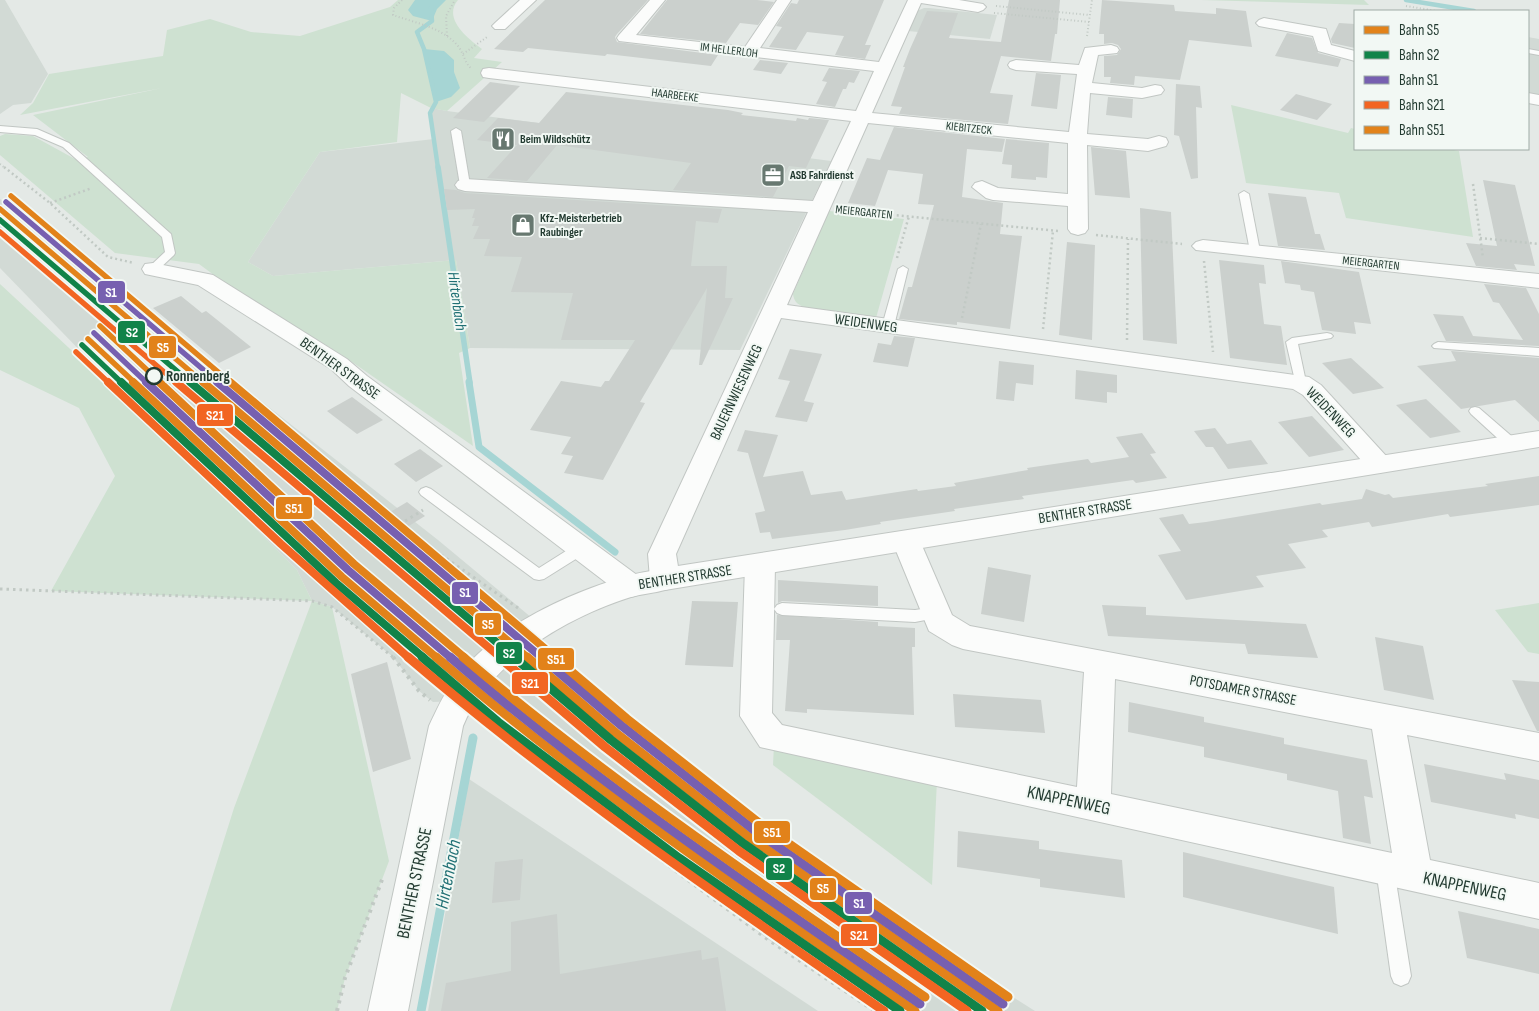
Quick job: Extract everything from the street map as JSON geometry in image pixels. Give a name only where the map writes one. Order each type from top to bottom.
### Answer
[{"type":"street","points":[[497,28],[529,0]]},
{"type":"street","name":"IM HELLERLOH","points":[[658,0],[625,38],[883,67]]},
{"type":"street","points":[[749,52],[784,0]]},
{"type":"street","name":"BAUERNWIESENWEG","points":[[665,579],[662,554],[915,0]]},
{"type":"street","points":[[925,0],[970,4]]},
{"type":"street","points":[[1264,24],[1320,32],[1324,48],[1354,56]]},
{"type":"street","points":[[1078,232],[1076,138],[1084,78],[1091,51],[1111,50]]},
{"type":"street","points":[[1016,65],[1028,65],[1142,93],[1155,90]]},
{"type":"street","name":"HAARBEEKE","points":[[489,73],[862,117]]},
{"type":"street","name":"KIEBITZECK","points":[[862,117],[1148,145],[1159,142]]},
{"type":"street","points":[[465,185],[819,207]]},
{"type":"street","points":[[982,187],[992,194],[1076,201]]},
{"type":"street","name":"MEIERGARTEN","points":[[1202,246],[1539,281]]},
{"type":"street","name":"BENTHER STRASSE","points":[[154,268],[205,280],[310,344],[631,586]]},
{"type":"street","name":"WEIDENWEG","points":[[773,310],[1300,382],[1312,390],[1379,464]]},
{"type":"street","name":"BENTHER STRASSE","points":[[388,1011],[446,726],[445,701],[469,684],[496,655],[534,630],[580,606],[631,586],[665,579],[760,566],[1539,439]]},
{"type":"street","name":"POTSDAMER STRASSE","points":[[906,541],[940,623],[963,637],[1539,747]]},
{"type":"street","name":"KNAPPENWEG","points":[[760,566],[756,716],[772,737],[1539,901]]},
{"type":"street","points":[[1093,805],[1100,662]]},
{"type":"street","points":[[1386,718],[1400,872]]},
{"type":"lane","points":[[0,129],[37,132],[66,145],[167,236],[170,252],[154,268]]},
{"type":"lane","points":[[456,131],[465,185]]},
{"type":"lane","points":[[1244,194],[1255,251]]},
{"type":"lane","points":[[888,326],[899,267]]},
{"type":"lane","points":[[1300,382],[1292,342],[1327,336]]},
{"type":"lane","points":[[1438,346],[1539,352]]},
{"type":"lane","points":[[1476,411],[1511,444]]},
{"type":"lane","points":[[426,492],[539,575],[582,548]]},
{"type":"lane","points":[[782,609],[915,616],[936,613]]},
{"type":"lane","points":[[1400,872],[1401,976]]},
{"type":"path","points":[[402,0],[394,8],[394,15],[447,36],[459,47],[466,66],[473,70],[489,73]]},
{"type":"path","points":[[447,36],[446,16],[455,0]]},
{"type":"path","points":[[1091,51],[1087,40],[1092,0]]},
{"type":"path","points":[[970,4],[1090,15]]},
{"type":"path","points":[[970,4],[988,13],[1088,22]]},
{"type":"path","points":[[1406,6],[1432,10]]},
{"type":"path","points":[[463,54],[497,28]]},
{"type":"path","points":[[0,164],[50,203],[108,257]]},
{"type":"path","points":[[50,203],[108,183]]},
{"type":"path","points":[[1473,184],[1487,275]]},
{"type":"path","name":"MEIERGARTEN","points":[[819,207],[1202,246]]},
{"type":"path","name":"MEIERGARTEN","points":[[899,267],[909,216]]},
{"type":"path","points":[[959,336],[981,224]]},
{"type":"path","points":[[1042,347],[1053,231]]},
{"type":"path","points":[[1127,358],[1128,238]]},
{"type":"path","points":[[1480,238],[1539,244]]},
{"type":"path","points":[[1202,246],[1215,370]]},
{"type":"path","points":[[394,528],[422,510]]},
{"type":"path","points":[[407,539],[418,539],[524,612]]},
{"type":"path","points":[[322,568],[445,701],[769,940],[875,1011]]},
{"type":"path","points":[[0,589],[312,601],[332,607],[348,619],[393,657],[419,691],[445,701]]},
{"type":"path","points":[[337,1011],[344,978],[386,870]]},
{"type":"shaded area","points":[[0,0],[5,0],[48,74],[31,103],[13,105],[0,114]]},
{"type":"shaded area","points":[[924,8],[997,15],[990,39],[908,31],[917,11]]},
{"type":"shaded area","points":[[1529,37],[1539,39],[1539,97],[1529,95]]},
{"type":"shaded area","points":[[432,108],[831,161],[740,350],[470,348],[456,260],[273,276],[248,262],[320,152],[434,139],[430,113]]},
{"type":"shaded area","points":[[0,199],[74,261],[139,305],[438,540],[532,618],[559,672],[1035,1011],[875,1011],[769,940],[644,847],[458,701],[433,702],[419,691],[393,657],[332,607],[312,601],[297,570],[151,424],[0,268]]},
{"type":"shaded area","points":[[469,779],[818,1011],[428,1011]]},
{"type":"green space","points":[[398,0],[458,0],[453,14],[455,21],[464,34],[482,49],[474,58],[502,62],[447,111],[431,108],[401,93],[397,142],[320,152],[248,262],[273,276],[456,260],[470,348],[459,353],[473,446],[342,355],[222,281],[199,264],[115,253],[0,155],[0,136],[5,134],[33,136],[75,159],[88,157],[33,115],[162,88],[20,115],[33,103],[49,74],[163,56],[167,30],[210,19],[251,32],[300,36],[390,7]]},
{"type":"green space","points":[[1201,0],[1364,0],[1369,5]]},
{"type":"green space","points":[[1231,105],[1348,133],[1351,128],[1354,129],[1354,150],[1459,151],[1473,237],[1346,218],[1339,193],[1246,183]]},
{"type":"green space","points":[[829,211],[904,219],[876,318],[808,309],[794,300],[793,294]]},
{"type":"green space","points":[[0,284],[151,424],[297,570],[312,601],[51,591],[115,476],[79,408],[0,370]]},
{"type":"green space","points":[[312,601],[332,607],[389,861],[345,978],[337,1011],[170,1011],[234,808]]},
{"type":"green space","points":[[1539,603],[1539,654],[1528,652],[1495,610]]},
{"type":"green space","points":[[774,744],[937,780],[932,885],[773,765]]},
{"type":"water","points":[[415,0],[446,0],[437,9],[432,21],[413,16],[408,10]]},
{"type":"water","points":[[424,49],[444,51],[454,60],[454,72],[460,88],[451,97],[436,102]]},
{"type":"building","points":[[545,0],[648,0],[617,34],[615,37],[617,42],[718,55],[711,66],[607,54],[605,56],[528,48],[523,52],[494,49]]},
{"type":"building","points":[[667,0],[757,0],[774,2],[758,25],[740,23],[726,43],[640,34]]},
{"type":"building","points":[[799,0],[884,0],[865,45],[871,45],[865,59],[835,55],[844,36],[807,32],[796,50],[769,47],[782,27],[776,26],[791,3],[797,4]]},
{"type":"building","points":[[1009,0],[1060,0],[1057,34],[1055,34],[1051,61],[1001,56],[990,93],[1013,95],[1008,124],[899,114],[902,107],[891,106],[905,67],[903,67],[927,11],[958,13],[949,38],[1001,42]]},
{"type":"building","points":[[1102,0],[1174,5],[1175,11],[1216,14],[1216,8],[1246,11],[1252,47],[1189,40],[1180,80],[1135,76],[1134,85],[1110,83],[1111,77],[1104,77],[1104,56],[1117,55],[1121,49],[1118,45],[1112,43],[1104,44],[1104,34],[1099,34]]},
{"type":"building","points":[[1339,23],[1354,24],[1354,48],[1332,43],[1331,39]]},
{"type":"building","points":[[1287,33],[1312,38],[1318,53],[1341,59],[1338,67],[1275,56]]},
{"type":"building","points":[[760,60],[788,63],[781,74],[753,70]]},
{"type":"building","points":[[829,68],[860,71],[854,83],[849,82],[846,89],[843,89],[835,107],[816,104],[827,82],[822,81]]},
{"type":"building","points":[[1036,73],[1061,75],[1057,109],[1031,106]]},
{"type":"building","points":[[490,82],[520,86],[484,122],[453,118]]},
{"type":"building","points":[[1176,84],[1200,86],[1202,108],[1196,107],[1198,178],[1191,179],[1179,136],[1174,135]]},
{"type":"building","points":[[566,92],[728,110],[743,113],[741,115],[796,121],[797,118],[829,120],[806,168],[789,166],[773,197],[673,190],[691,163],[557,145],[527,181],[487,178],[517,145],[477,140],[498,118],[539,123]]},
{"type":"building","points":[[1296,94],[1332,104],[1317,120],[1280,110]]},
{"type":"building","points":[[1108,97],[1133,99],[1132,118],[1106,115]]},
{"type":"building","points":[[894,127],[1005,139],[1002,152],[967,149],[962,197],[1003,203],[1000,234],[1022,236],[1010,329],[957,322],[957,325],[899,319],[908,287],[912,287],[934,205],[918,204],[923,174],[888,170],[875,206],[848,203],[867,158],[880,160]]},
{"type":"building","points":[[1006,139],[1049,143],[1047,178],[1036,177],[1036,180],[1011,178],[1012,165],[1002,164]]},
{"type":"building","points":[[1091,147],[1126,151],[1130,198],[1095,195]]},
{"type":"building","points":[[1483,180],[1515,185],[1535,266],[1514,264],[1517,270],[1476,266],[1466,243],[1497,246]]},
{"type":"building","points":[[444,189],[465,193],[722,209],[718,223],[696,221],[691,266],[727,266],[725,298],[733,298],[702,365],[699,365],[707,288],[640,402],[645,403],[603,480],[564,473],[573,456],[561,454],[571,437],[530,430],[561,381],[601,387],[605,381],[609,381],[635,340],[561,340],[573,293],[511,292],[522,257],[484,256],[490,239],[473,239],[479,226],[472,226],[475,218],[472,218],[475,209],[447,210]]},
{"type":"building","points":[[1268,193],[1306,197],[1315,234],[1320,234],[1325,250],[1278,246]]},
{"type":"building","points":[[1140,208],[1171,212],[1177,344],[1143,340]]},
{"type":"building","points":[[1067,242],[1095,245],[1092,340],[1059,335]]},
{"type":"building","points":[[1219,260],[1264,265],[1266,284],[1259,283],[1264,324],[1281,326],[1287,365],[1230,358]]},
{"type":"building","points":[[1281,261],[1359,272],[1371,324],[1354,322],[1356,334],[1322,330],[1314,292],[1301,290],[1300,285],[1285,283]]},
{"type":"building","points":[[1484,284],[1526,288],[1539,314],[1539,346],[1446,341],[1433,314],[1463,316],[1473,336],[1523,340],[1499,303],[1493,302]]},
{"type":"building","points":[[181,296],[202,313],[206,311],[251,347],[219,363],[153,308]]},
{"type":"building","points":[[894,336],[915,338],[908,367],[873,362],[878,343],[891,345]]},
{"type":"building","points":[[790,349],[822,354],[804,401],[814,403],[807,422],[775,417],[790,381],[778,379]]},
{"type":"building","points":[[1451,351],[1539,358],[1539,422],[1515,400],[1461,409],[1417,366],[1456,361]]},
{"type":"building","points":[[1351,358],[1384,388],[1353,394],[1322,363]]},
{"type":"building","points":[[999,361],[1034,365],[1033,385],[1016,383],[1014,401],[996,399]]},
{"type":"building","points":[[1076,370],[1117,375],[1117,393],[1107,392],[1107,403],[1075,399]]},
{"type":"building","points":[[352,397],[383,420],[357,434],[327,411]]},
{"type":"building","points":[[1426,399],[1461,432],[1430,438],[1396,405]]},
{"type":"building","points":[[1312,416],[1344,450],[1309,457],[1278,422]]},
{"type":"building","points":[[1215,428],[1227,444],[1251,440],[1268,464],[1228,469],[1213,447],[1206,447],[1194,431]]},
{"type":"building","points":[[745,430],[778,435],[763,477],[803,471],[811,495],[842,491],[846,500],[917,489],[918,491],[956,486],[954,483],[1028,470],[1027,468],[1088,459],[1091,463],[1129,457],[1116,437],[1142,433],[1156,453],[1150,454],[1167,478],[1136,483],[1133,480],[1022,496],[1024,499],[880,522],[881,524],[772,539],[770,532],[760,533],[755,513],[765,511],[748,453],[737,451]]},
{"type":"building","points":[[420,449],[443,466],[416,482],[394,464]]},
{"type":"building","points":[[1539,476],[1539,505],[1450,517],[1448,514],[1372,527],[1369,522],[1322,530],[1328,537],[1288,544],[1306,568],[1256,576],[1264,587],[1186,600],[1158,555],[1181,551],[1159,518],[1183,514],[1189,524],[1320,503],[1322,505],[1362,499],[1366,489],[1385,495],[1389,494],[1393,498],[1488,486],[1485,484]]},
{"type":"building","points":[[407,502],[425,516],[399,532],[382,517]]},
{"type":"building","points":[[988,567],[1031,575],[1024,622],[981,614]]},
{"type":"building","points":[[778,580],[878,586],[878,606],[782,601],[778,603]]},
{"type":"building","points":[[692,601],[738,602],[733,667],[685,665]]},
{"type":"building","points":[[1102,605],[1146,607],[1146,615],[1306,624],[1318,658],[1248,654],[1245,644],[1108,636]]},
{"type":"building","points":[[777,615],[878,622],[878,626],[915,628],[915,647],[912,647],[914,715],[807,709],[807,713],[785,711],[790,640],[776,640]]},
{"type":"building","points":[[1375,637],[1423,646],[1434,700],[1384,690]]},
{"type":"building","points":[[387,662],[411,759],[373,772],[351,674]]},
{"type":"building","points":[[1512,680],[1539,682],[1539,731],[1537,731]]},
{"type":"building","points":[[953,694],[1041,700],[1045,733],[955,727]]},
{"type":"building","points":[[1129,702],[1204,717],[1204,722],[1284,738],[1284,744],[1367,760],[1373,798],[1364,796],[1371,844],[1343,838],[1338,791],[1287,780],[1287,774],[1204,757],[1204,747],[1128,732]]},
{"type":"building","points":[[1424,764],[1506,780],[1504,773],[1539,780],[1539,819],[1515,814],[1516,819],[1431,802]]},
{"type":"building","points":[[958,831],[1039,841],[1039,849],[1122,860],[1125,898],[1040,887],[1040,879],[957,867]]},
{"type":"building","points":[[1183,852],[1334,887],[1338,934],[1183,897]]},
{"type":"building","points":[[523,859],[520,900],[492,903],[495,862]]},
{"type":"building","points":[[1458,911],[1539,929],[1539,974],[1467,958]]},
{"type":"building","points":[[557,914],[560,974],[701,950],[702,960],[718,957],[726,1011],[441,1011],[446,983],[511,971],[511,922]]},
{"type":"waterway","name":"Hirtenbach","points":[[438,168],[430,113],[436,102],[424,49],[417,32],[432,21],[431,8],[439,0]]},
{"type":"waterway","points":[[1406,0],[1468,10]]},
{"type":"waterway","name":"Hirtenbach","points":[[438,167],[470,383]]},
{"type":"waterway","name":"Hirtenbach","points":[[469,382],[479,447],[615,552]]},
{"type":"waterway","name":"Hirtenbach","points":[[421,1011],[473,738]]},
{"type":"rail line","name":"S51","points":[[11,196],[627,719],[759,823],[1008,997]]},
{"type":"rail line","name":"S1","points":[[6,202],[622,726],[754,830],[1003,1004]]},
{"type":"rail line","name":"S5","points":[[0,209],[616,733],[749,837],[998,1011]]},
{"type":"rail line","name":"S2","points":[[0,220],[611,740],[744,844],[982,1011]]},
{"type":"rail line","name":"S21","points":[[0,232],[605,747],[739,851],[967,1011]]},
{"type":"rail line","name":"S51","points":[[100,326],[354,564],[515,701],[694,837],[925,997]]},
{"type":"rail line","name":"S1","points":[[94,333],[348,570],[509,708],[689,844],[920,1004]]},
{"type":"rail line","name":"S5","points":[[88,339],[342,577],[504,715],[684,851],[915,1011]]},
{"type":"rail line","name":"S2","points":[[82,345],[336,583],[498,722],[679,858],[900,1011]]},
{"type":"rail line","name":"S21","points":[[76,352],[333,591],[439,684],[588,802],[735,908],[884,1011]]},
{"type":"place","name":"Beim Wildschütz","points":[[503,139]]},
{"type":"place","name":"ASB Fahrdienst","points":[[773,175]]},
{"type":"place","name":"Kfz-Meisterbetrieb Raubinger","points":[[523,225]]},
{"type":"place","name":"Ronnenberg","points":[[154,376]]}]
